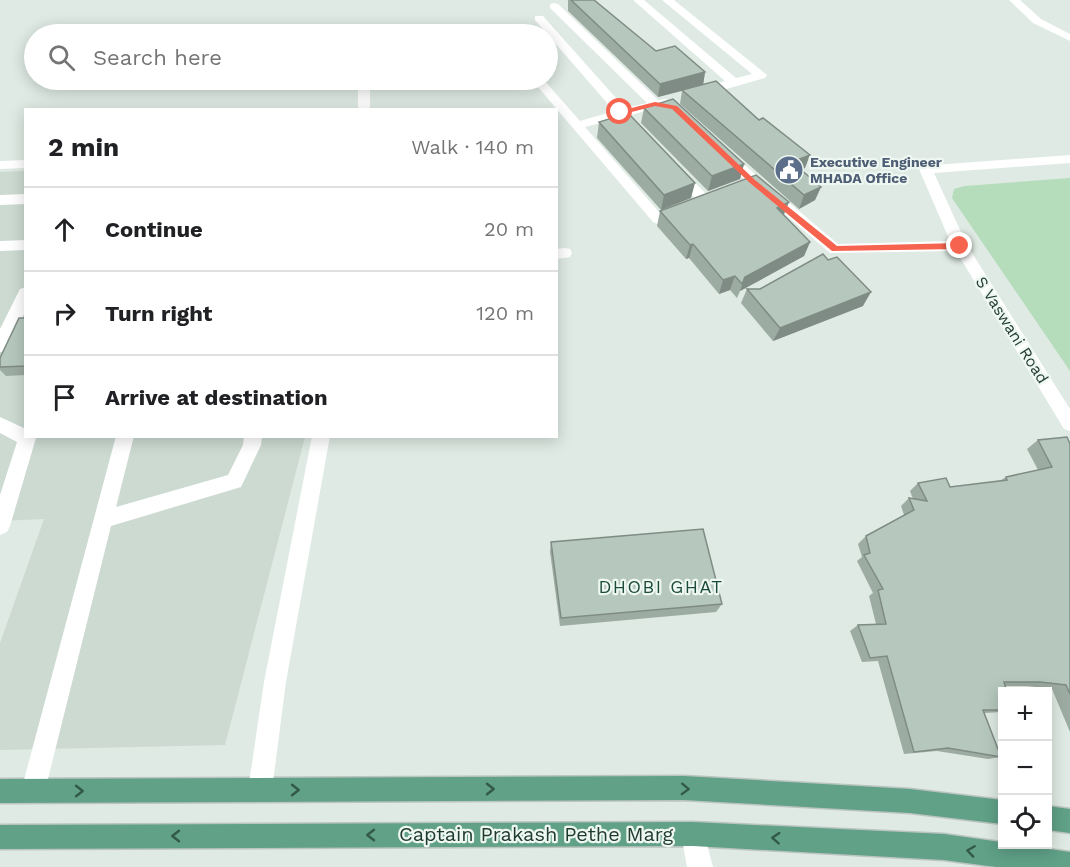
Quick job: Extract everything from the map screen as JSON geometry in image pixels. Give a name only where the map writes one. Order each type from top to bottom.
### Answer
[{"type":"main road","points":[[0,791],[684,788],[910,801],[998,812]]},
{"type":"main road","points":[[1052,818],[1070,820]]},
{"type":"main road","name":"Captain Prakash Pethe Marg","points":[[0,837],[693,834],[944,847],[1070,865]]},
{"type":"street","points":[[638,0],[734,83]]},
{"type":"street","points":[[578,125],[761,75],[667,0]]},
{"type":"street","points":[[1014,0],[1038,21],[1070,38]]},
{"type":"street","points":[[564,3],[554,6],[655,104],[674,108],[692,124]]},
{"type":"street","points":[[539,18],[544,24]]},
{"type":"street","points":[[558,40],[651,145]]},
{"type":"street","points":[[364,90],[364,108]]},
{"type":"street","points":[[547,90],[658,219],[710,199],[666,161]]},
{"type":"street","points":[[718,149],[748,183],[830,252],[960,246]]},
{"type":"street","name":"S Vaswani Road","points":[[1070,159],[926,169],[960,246],[1070,424]]},
{"type":"street","points":[[0,165],[24,164]]},
{"type":"street","points":[[0,200],[24,199]]},
{"type":"street","points":[[0,246],[24,245]]},
{"type":"street","points":[[0,346],[8,314],[24,295]]},
{"type":"street","points":[[0,424],[24,436]]},
{"type":"street","points":[[0,526],[27,438]]},
{"type":"street","points":[[33,791],[124,438]]},
{"type":"street","points":[[103,520],[234,482],[252,445],[253,438]]},
{"type":"street","points":[[260,790],[275,682],[321,438]]},
{"type":"street","points":[[693,834],[700,867]]},
{"type":"shaded area","points":[[24,171],[24,438],[305,438],[225,745],[0,750],[0,643],[44,519],[0,521],[0,172]]},
{"type":"green space","points":[[1070,178],[1070,371],[952,198],[954,189],[965,186]]},
{"type":"building","points":[[571,0],[594,0],[656,51],[675,46],[705,72],[660,84]]},
{"type":"building","points":[[716,81],[759,120],[763,118],[810,155],[792,162],[821,187],[804,195],[682,90]]},
{"type":"building","points":[[673,99],[744,164],[712,176],[644,108]]},
{"type":"building","points":[[628,113],[695,183],[664,195],[599,122]]},
{"type":"building","points":[[756,175],[789,202],[777,208],[810,242],[745,277],[742,284],[735,276],[723,280],[693,244],[690,245],[660,211]]},
{"type":"building","points":[[823,254],[828,260],[837,257],[871,292],[780,328],[747,289],[760,289]]},
{"type":"building","points":[[19,318],[24,318],[24,366],[0,367],[0,358]]},
{"type":"building","points":[[1067,437],[1070,444],[1070,694],[1066,685],[1004,682],[1006,687],[998,687],[998,710],[983,710],[998,749],[998,756],[948,748],[914,752],[887,656],[870,658],[858,625],[886,624],[878,590],[883,589],[864,555],[870,553],[866,536],[914,510],[909,498],[927,501],[918,483],[946,478],[950,487],[1007,480],[1006,477],[1052,467],[1038,440]]},
{"type":"building","points":[[703,529],[722,604],[561,618],[551,542]]},
{"type":"place","name":"Executive Engineer MHADA Office","points":[[789,170]]},
{"type":"district","name":"DHOBI GHAT","points":[[661,586]]},
{"type":"route","points":[[620,112],[655,104],[674,108],[753,181],[835,249],[960,246]]}]
